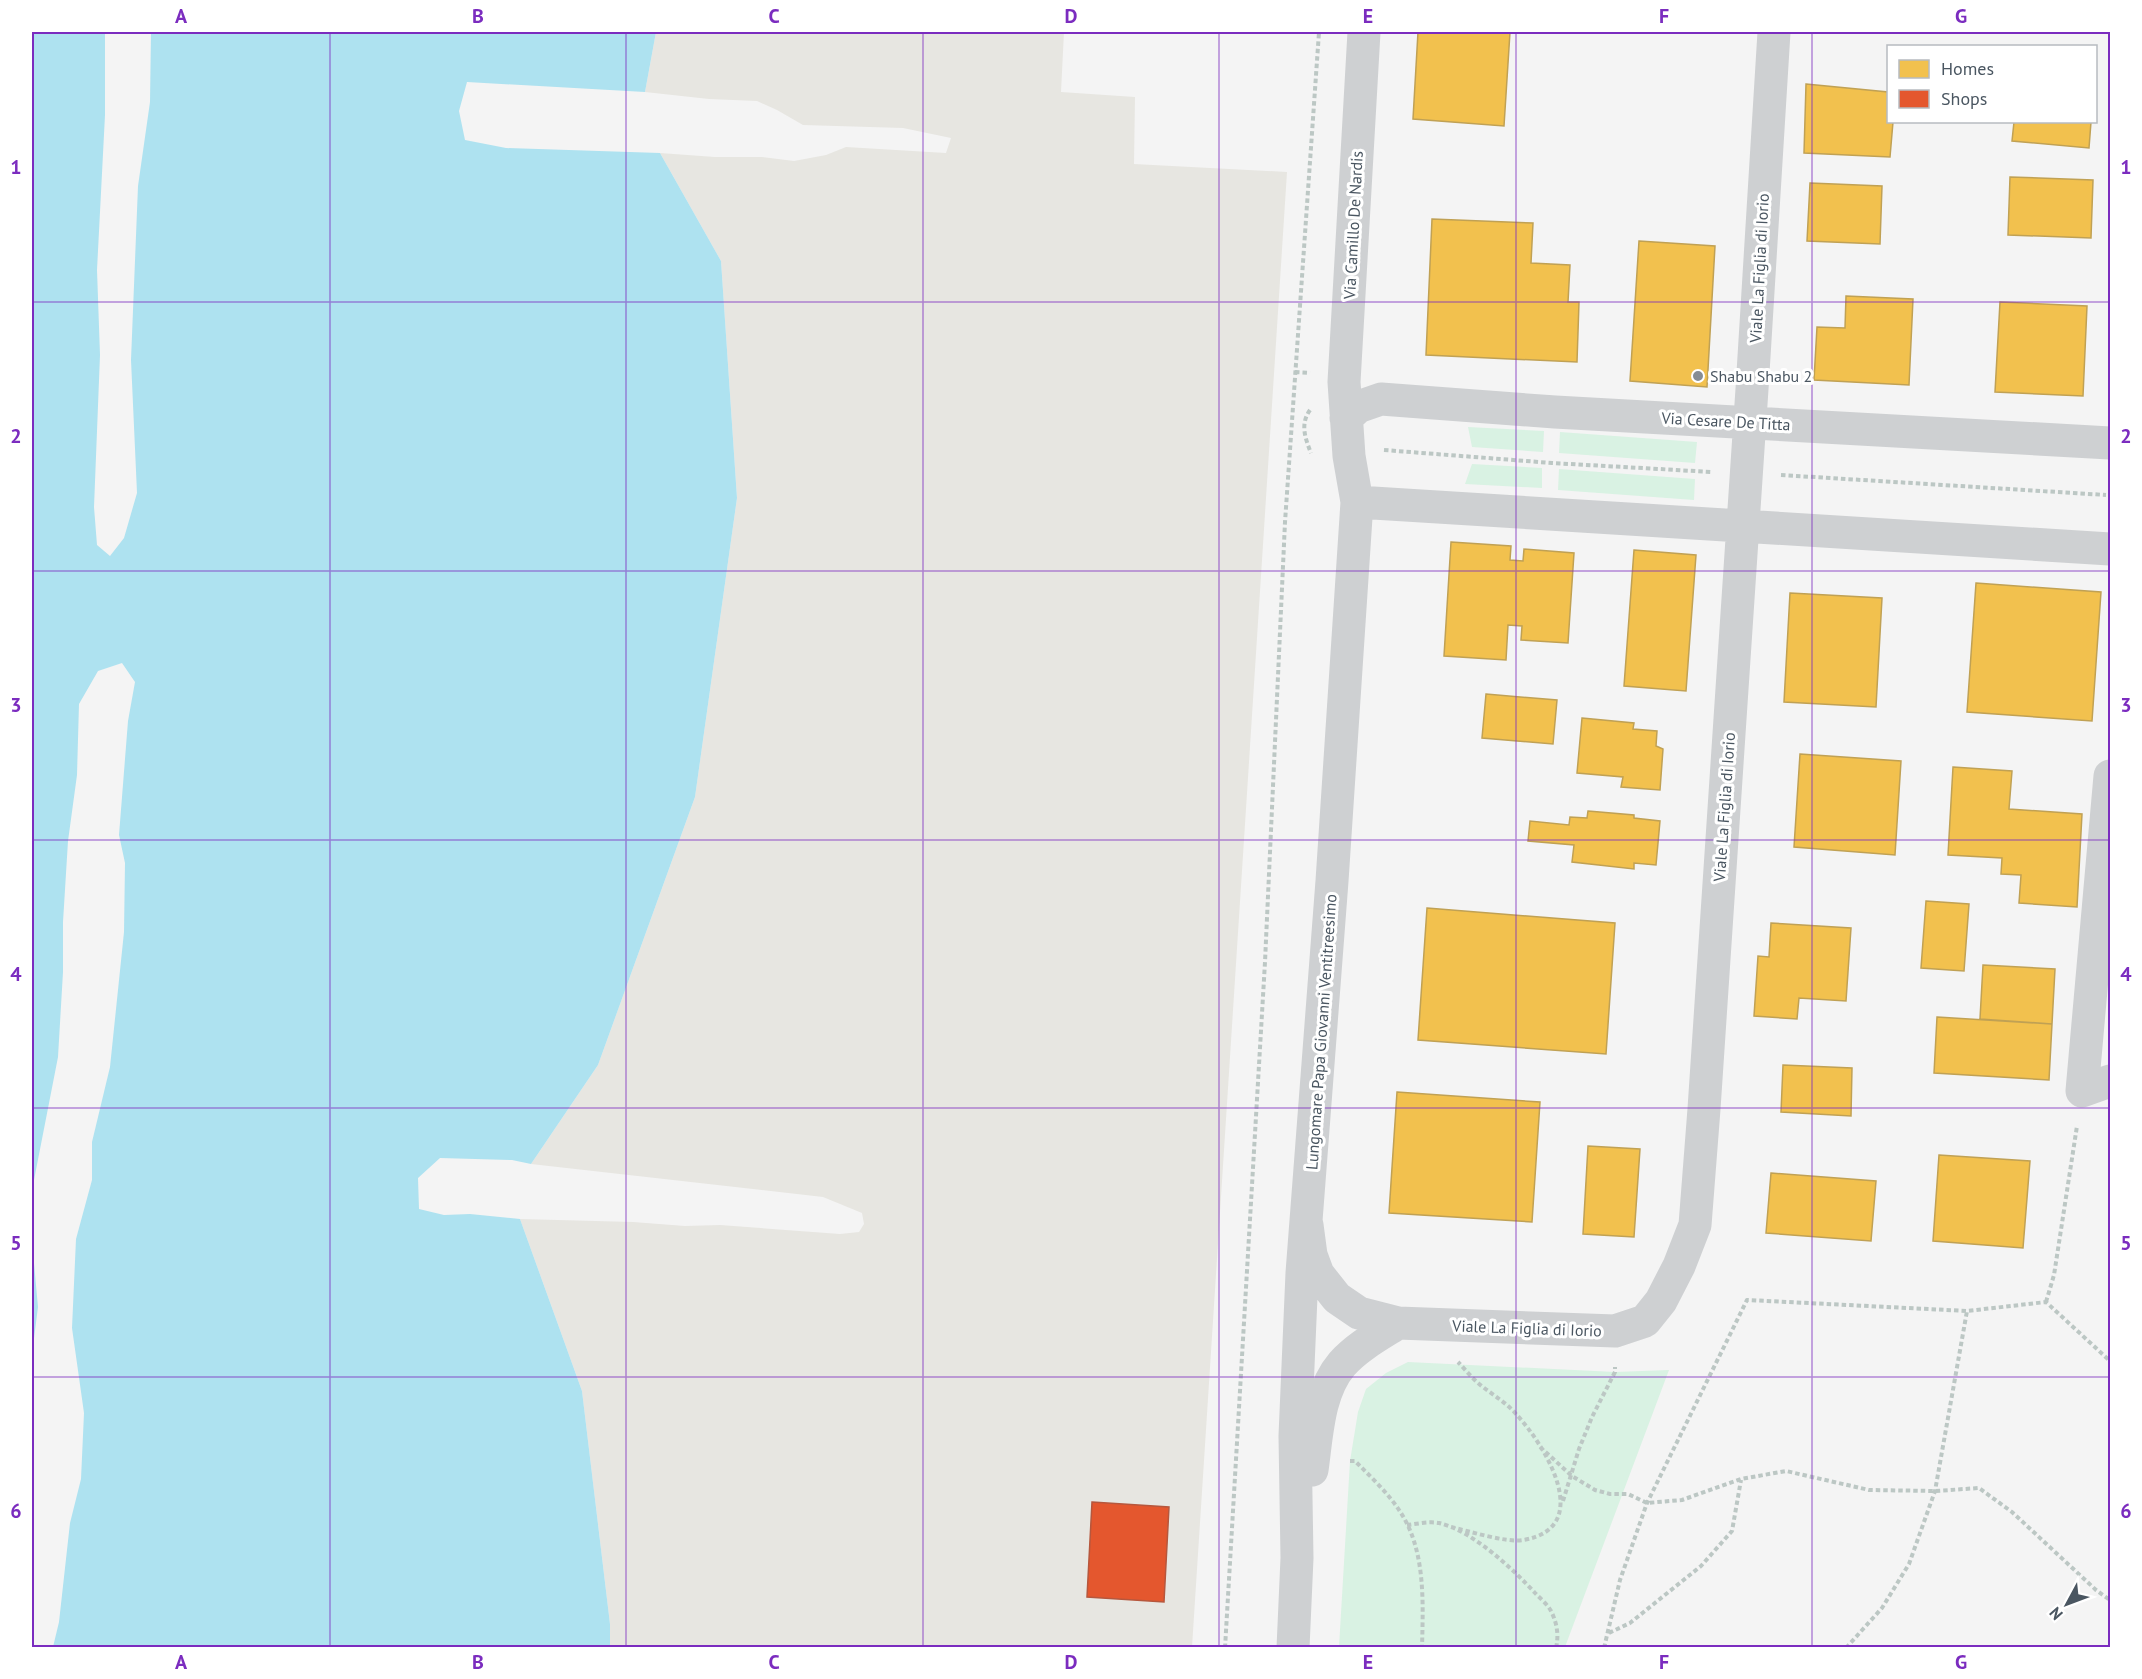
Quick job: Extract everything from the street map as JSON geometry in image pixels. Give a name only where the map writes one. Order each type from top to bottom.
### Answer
[{"type":"street","name":"Via Camillo De Nardis","points":[[1346,418],[1344,382],[1364,32]]},
{"type":"street","name":"Viale La Figlia di Iorio","points":[[1307,1225],[1311,1256],[1317,1274],[1337,1298],[1359,1313],[1398,1323],[1615,1331],[1645,1321],[1661,1301],[1679,1266],[1695,1225],[1774,32]]},
{"type":"street","name":"Via Cesare De Titta","points":[[1346,418],[1358,407],[1381,399],[1556,412],[2110,443]]},
{"type":"street","name":"Lungomare Papa Giovanni Ventitreesimo","points":[[1293,1647],[1297,1558],[1295,1436],[1302,1274],[1357,502],[1349,456],[1346,418]]},
{"type":"street","points":[[1357,502],[2110,549]]},
{"type":"street","points":[[2096,1086],[2110,777]]},
{"type":"street","points":[[1297,1558],[1324,1396],[1342,1364],[1398,1323]]},
{"type":"path","points":[[1224,1647],[1265,962],[1285,522],[1319,32]]},
{"type":"path","points":[[1378,450],[1712,472]]},
{"type":"path","points":[[1773,474],[2106,495]]},
{"type":"path","points":[[2046,1302],[2096,1086]]},
{"type":"path","points":[[1604,1647],[1620,1580],[1647,1503],[1747,1300],[1967,1311],[2046,1302],[2110,1361]]},
{"type":"path","points":[[1846,1647],[1882,1608],[1910,1564],[1935,1491],[1967,1311]]},
{"type":"path","points":[[1458,1362],[1478,1382],[1516,1413],[1540,1447],[1557,1478],[1561,1504]]},
{"type":"path","points":[[1407,1525],[1437,1522],[1451,1527],[1520,1540],[1539,1536],[1557,1522],[1579,1449],[1616,1367]]},
{"type":"path","points":[[1540,1447],[1572,1476],[1595,1490],[1610,1494],[1628,1494],[1647,1503],[1682,1500],[1741,1479],[1786,1472],[1869,1490],[1935,1491],[1979,1488],[2012,1512],[2096,1590],[2110,1600]]},
{"type":"path","points":[[1350,1461],[1355,1461],[1386,1494],[1402,1513],[1407,1525],[1414,1544],[1423,1585],[1422,1647]]},
{"type":"path","points":[[1609,1633],[1630,1623],[1701,1566],[1732,1531],[1741,1479]]},
{"type":"path","points":[[1451,1527],[1498,1557],[1522,1578],[1550,1609],[1558,1635],[1556,1647]]},
{"type":"green space","points":[[1468,427],[1544,431],[1543,452],[1472,447]]},
{"type":"green space","points":[[1560,432],[1697,442],[1695,463],[1559,453]]},
{"type":"green space","points":[[1472,464],[1542,468],[1542,488],[1465,484]]},
{"type":"green space","points":[[1559,469],[1695,479],[1694,500],[1558,490]]},
{"type":"green space","points":[[1408,1362],[1615,1372],[1669,1370],[1565,1647],[1339,1647],[1350,1461],[1358,1412],[1366,1389],[1386,1373]]},
{"type":"sand","points":[[656,32],[1064,32],[1061,92],[1135,97],[1134,164],[1287,172],[1192,1647],[610,1647],[610,1624],[582,1391],[520,1219],[685,1226],[720,1225],[840,1234],[859,1232],[864,1224],[862,1213],[823,1197],[531,1164],[598,1065],[695,797],[737,498],[721,261],[660,153],[715,157],[762,157],[794,161],[826,155],[846,147],[946,153],[951,138],[903,128],[803,125],[757,101],[709,99],[645,92]]},
{"type":"water","points":[[32,32],[656,32],[645,92],[467,82],[459,111],[465,140],[506,148],[660,153],[721,261],[737,498],[695,797],[598,1065],[531,1164],[512,1160],[440,1158],[418,1178],[419,1209],[444,1215],[470,1214],[520,1219],[582,1391],[610,1624],[610,1647],[32,1648]]},
{"type":"pier","points":[[105,32],[151,32],[150,102],[138,186],[131,360],[137,493],[124,538],[110,556],[97,545],[94,507],[100,355],[97,270],[105,115]]},
{"type":"pier","points":[[122,663],[135,682],[128,721],[119,835],[125,863],[124,932],[110,1067],[92,1142],[92,1180],[76,1239],[72,1328],[84,1413],[81,1479],[70,1523],[59,1622],[53,1647],[32,1647],[32,1354],[38,1307],[32,1241],[34,1180],[58,1057],[63,972],[63,922],[68,841],[77,775],[79,704],[98,671]]},
{"type":"building: Homes","points":[[1418,32],[1510,32],[1504,126],[1413,119]]},
{"type":"building: Homes","points":[[1806,84],[1887,92],[1887,123],[1893,123],[1890,157],[1804,153]]},
{"type":"building: Homes","points":[[2014,123],[2091,123],[2089,148],[2012,141]]},
{"type":"building: Homes","points":[[2010,177],[2093,180],[2091,238],[2008,235]]},
{"type":"building: Homes","points":[[1810,183],[1882,186],[1880,244],[1807,241]]},
{"type":"building: Homes","points":[[1432,219],[1533,223],[1531,263],[1570,265],[1568,302],[1579,302],[1577,362],[1426,355]]},
{"type":"building: Homes","points":[[1639,241],[1715,246],[1707,387],[1630,381]]},
{"type":"building: Homes","points":[[1846,296],[1913,299],[1909,385],[1814,380],[1817,327],[1845,328]]},
{"type":"building: Homes","points":[[2000,302],[2087,306],[2083,396],[1995,392]]},
{"type":"building: Homes","points":[[1451,542],[1511,546],[1510,560],[1523,561],[1524,549],[1574,553],[1568,643],[1521,640],[1522,626],[1508,625],[1506,660],[1444,656]]},
{"type":"building: Homes","points":[[1634,550],[1696,555],[1686,691],[1624,686]]},
{"type":"building: Homes","points":[[1976,583],[2101,592],[2092,721],[1967,712]]},
{"type":"building: Homes","points":[[1790,593],[1882,598],[1876,707],[1784,702]]},
{"type":"building: Homes","points":[[1486,694],[1557,700],[1553,744],[1482,738]]},
{"type":"building: Homes","points":[[1582,718],[1634,723],[1633,729],[1657,731],[1656,746],[1663,749],[1660,790],[1621,787],[1623,777],[1577,773]]},
{"type":"building: Homes","points":[[1800,754],[1901,761],[1895,855],[1794,847]]},
{"type":"building: Homes","points":[[1953,767],[2012,771],[2009,809],[2082,814],[2077,907],[2019,903],[2021,875],[2001,874],[2002,858],[1948,855]]},
{"type":"building: Homes","points":[[1588,811],[1634,815],[1634,818],[1660,821],[1656,865],[1634,863],[1634,869],[1572,862],[1574,845],[1528,841],[1530,821],[1569,825],[1570,817],[1587,818]]},
{"type":"building: Homes","points":[[1926,901],[1969,904],[1964,971],[1921,968]]},
{"type":"building: Homes","points":[[1427,908],[1615,923],[1606,1054],[1418,1040]]},
{"type":"building: Homes","points":[[1771,923],[1851,928],[1846,1001],[1799,998],[1797,1019],[1754,1016],[1758,956],[1769,957]]},
{"type":"building: Homes","points":[[1983,965],[2055,969],[2052,1024],[1980,1019]]},
{"type":"building: Homes","points":[[1937,1017],[2052,1024],[2049,1080],[1934,1073]]},
{"type":"building: Homes","points":[[1783,1065],[1852,1068],[1851,1116],[1781,1112]]},
{"type":"building: Homes","points":[[1397,1092],[1540,1102],[1532,1222],[1389,1213]]},
{"type":"building: Homes","points":[[1588,1146],[1640,1149],[1634,1237],[1583,1234]]},
{"type":"building: Homes","points":[[1939,1155],[2030,1161],[2023,1248],[1933,1241]]},
{"type":"building: Homes","points":[[1771,1173],[1876,1181],[1871,1241],[1766,1233]]},
{"type":"building: Shops","points":[[1092,1502],[1169,1507],[1164,1602],[1087,1597]]},
{"type":"place","name":"Shabu Shabu 2","points":[[1698,376]]}]
